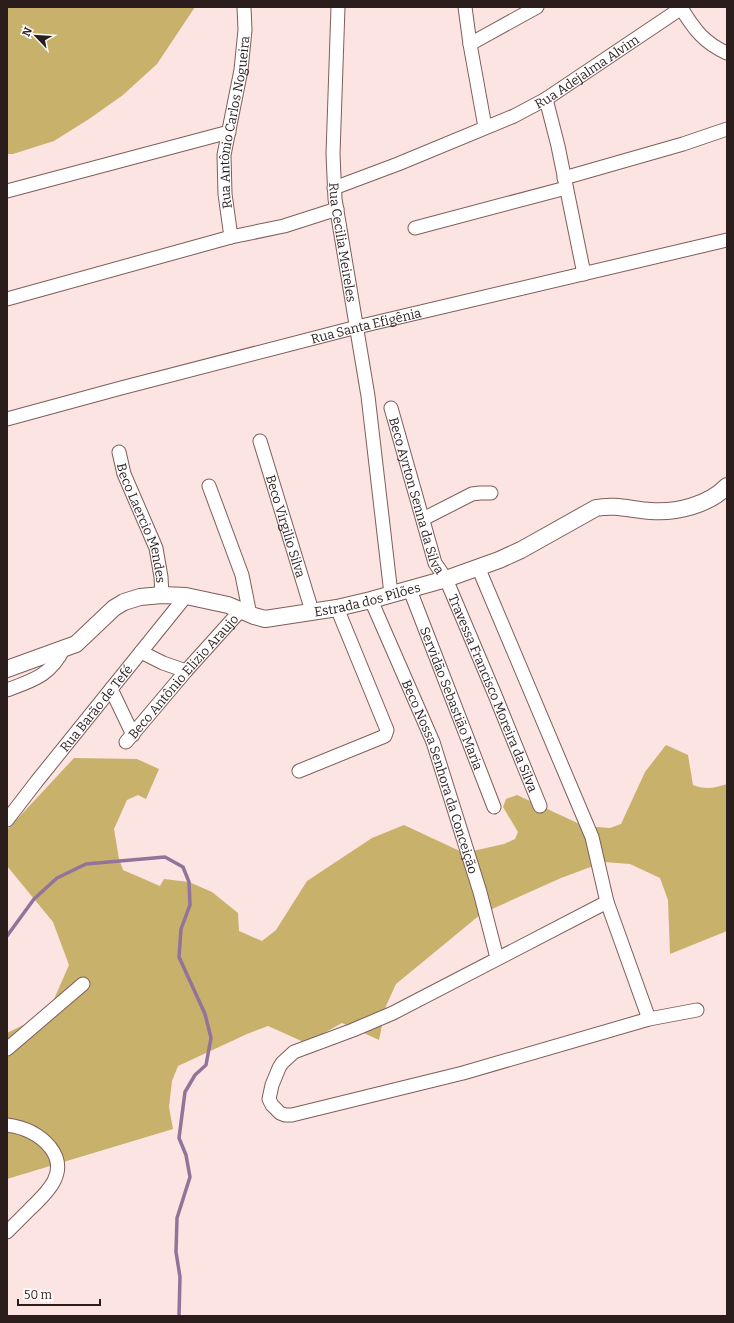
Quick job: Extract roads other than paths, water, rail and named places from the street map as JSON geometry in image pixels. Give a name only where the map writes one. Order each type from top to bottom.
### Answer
[{"type":"street","name":"Rua Antônio Carlos Nogueira","points":[[231,237],[225,194],[224,155],[241,70],[245,36],[244,7]]},
{"type":"street","name":"Rua Cecilia Meireles","points":[[338,7],[333,154],[334,188],[357,327],[362,368],[368,396],[391,594]]},
{"type":"street","points":[[465,7],[485,127]]},
{"type":"street","points":[[470,44],[537,7]]},
{"type":"street","points":[[682,8],[704,39],[710,44],[727,52]]},
{"type":"street","name":"Rua Adejalma Alvim","points":[[334,188],[398,164],[514,116],[546,99],[682,8]]},
{"type":"street","points":[[546,99],[557,139],[584,274]]},
{"type":"street","points":[[415,228],[565,183],[727,129]]},
{"type":"street","points":[[7,191],[229,132]]},
{"type":"street","points":[[7,299],[231,237],[284,226],[337,209]]},
{"type":"street","name":"Rua Santa Efigênia","points":[[7,419],[357,327],[727,240]]},
{"type":"street","name":"Beco Ayrton Senna da Silva","points":[[391,408],[436,563],[446,579]]},
{"type":"street","name":"Beco Virgilio Silva","points":[[260,441],[312,612]]},
{"type":"street","name":"Beco Laercio Mendes","points":[[119,452],[124,474],[156,548],[159,562],[162,595]]},
{"type":"street","points":[[209,486],[242,575],[246,612]]},
{"type":"street","name":"Estrada dos Pilões","points":[[7,669],[76,644],[114,608],[124,602],[140,597],[162,595],[186,596],[214,601],[265,619],[337,608],[410,590],[478,567],[521,550],[596,508],[608,506],[664,512],[680,509],[706,500],[724,490],[727,486]]},
{"type":"street","points":[[423,519],[472,494],[491,493]]},
{"type":"street","points":[[478,567],[592,837],[606,902],[649,1019]]},
{"type":"street","name":"Travessa Francisco Moreira da Silva","points":[[446,579],[540,806]]},
{"type":"street","name":"Servidão Sebastião Maria","points":[[410,590],[494,807]]},
{"type":"street","name":"Rua Barão de Tefé","points":[[7,820],[186,596]]},
{"type":"street","name":"Beco Nossa Senhora da Conceição","points":[[371,600],[433,742],[480,892],[497,958]]},
{"type":"street","points":[[299,771],[385,736],[387,730],[337,608]]},
{"type":"street","name":"Beco Antônio Elizio Araujo","points":[[111,689],[130,739],[186,672],[246,612]]},
{"type":"street","points":[[7,690],[39,677],[50,669],[60,657],[64,648]]},
{"type":"street","points":[[141,652],[186,672]]},
{"type":"street","points":[[606,902],[393,1013],[294,1052],[282,1063],[272,1085],[269,1099],[272,1105],[280,1113],[292,1116],[463,1073],[649,1019],[697,1010]]},
{"type":"street","points":[[7,1049],[82,984]]},
{"type":"street","points":[[7,1125],[29,1131],[43,1140],[52,1150],[55,1157],[57,1175],[49,1190],[7,1232]]},
{"type":"waterway","points":[[7,936],[34,899],[57,878],[86,864],[165,857],[183,867],[189,882],[190,905],[181,929],[179,957],[205,1014],[211,1038],[206,1065],[195,1075],[185,1092],[179,1138],[186,1155],[190,1177],[177,1218],[176,1252],[180,1277],[179,1316]]}]
